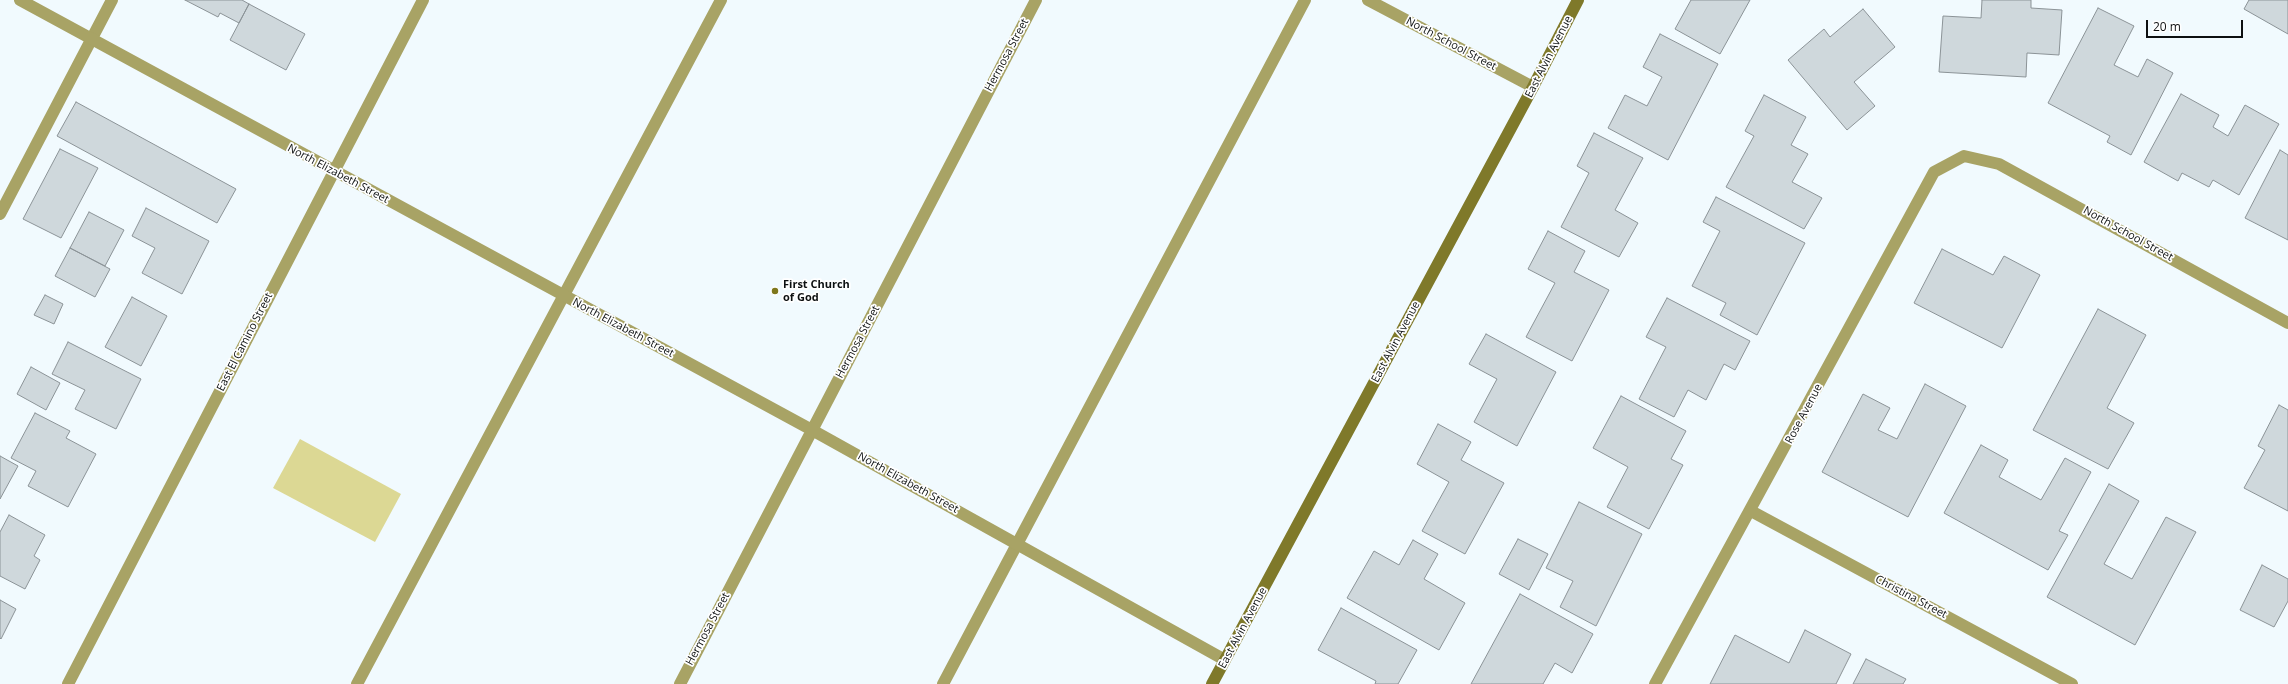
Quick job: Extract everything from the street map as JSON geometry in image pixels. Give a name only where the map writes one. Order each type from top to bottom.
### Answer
[{"type":"street","name":"North Elizabeth Street","points":[[20,0],[333,172],[812,430],[1225,660]]},
{"type":"street","points":[[0,214],[112,0]]},
{"type":"street","name":"East El Camino Street","points":[[68,684],[423,0]]},
{"type":"street","points":[[357,684],[721,0]]},
{"type":"street","name":"Hermosa Street","points":[[680,684],[1036,0]]},
{"type":"street","points":[[943,684],[1305,0]]},
{"type":"street","name":"North School Street","points":[[1368,0],[1534,87]]},
{"type":"street","name":"East Alvin Avenue","points":[[1212,684],[1534,87],[1578,0]]},
{"type":"street","name":"North School Street","points":[[1964,156],[1999,164],[2288,323]]},
{"type":"street","name":"Rose Avenue","points":[[1655,684],[1751,511],[1934,172],[1964,156]]},
{"type":"street","name":"Christina Street","points":[[1751,511],[2072,684]]},
{"type":"shaded area","points":[[300,439],[401,494],[375,542],[273,488]]},
{"type":"building","points":[[185,0],[242,0],[249,4],[239,23],[220,13],[218,17]]},
{"type":"building","points":[[1691,0],[1750,0],[1720,54],[1675,29]]},
{"type":"building","points":[[1982,0],[2031,0],[2031,8],[2062,10],[2059,55],[2027,53],[2026,77],[1939,72],[1943,16],[1981,18]]},
{"type":"building","points":[[2249,0],[2288,0],[2288,34],[2244,9]]},
{"type":"building","points":[[249,4],[305,34],[286,70],[230,40]]},
{"type":"building","points":[[2098,8],[2134,26],[2114,65],[2138,77],[2147,59],[2173,73],[2131,155],[2107,142],[2110,136],[2048,103]]},
{"type":"building","points":[[1863,9],[1895,47],[1854,82],[1875,106],[1847,130],[1788,60],[1824,29],[1830,37]]},
{"type":"building","points":[[1660,34],[1718,64],[1668,160],[1608,128],[1625,95],[1647,106],[1662,77],[1643,67]]},
{"type":"building","points":[[2181,94],[2219,115],[2213,127],[2228,136],[2245,105],[2279,124],[2239,195],[2213,180],[2209,187],[2182,173],[2178,181],[2144,162]]},
{"type":"building","points":[[1764,95],[1806,117],[1791,145],[1808,154],[1792,182],[1822,198],[1804,229],[1726,187],[1754,136],[1745,131]]},
{"type":"building","points":[[76,102],[236,189],[217,223],[57,136]]},
{"type":"building","points":[[1594,133],[1643,158],[1615,210],[1638,223],[1619,257],[1561,227],[1589,173],[1577,166]]},
{"type":"building","points":[[60,149],[98,168],[61,238],[23,219]]},
{"type":"building","points":[[2280,150],[2288,155],[2288,240],[2245,218]]},
{"type":"building","points":[[1716,197],[1805,243],[1757,335],[1720,315],[1726,303],[1692,286],[1720,231],[1703,222]]},
{"type":"building","points":[[146,208],[209,241],[182,294],[142,273],[155,248],[132,236]]},
{"type":"building","points":[[89,212],[124,230],[105,266],[70,248]]},
{"type":"building","points":[[1548,231],[1585,251],[1574,272],[1609,290],[1572,361],[1526,337],[1555,283],[1528,269]]},
{"type":"building","points":[[70,248],[110,269],[95,297],[55,276]]},
{"type":"building","points":[[1942,249],[1993,275],[2004,256],[2040,275],[2002,348],[1914,303]]},
{"type":"building","points":[[45,295],[63,304],[54,324],[34,315]]},
{"type":"building","points":[[132,297],[167,316],[141,366],[105,347]]},
{"type":"building","points":[[1667,298],[1750,341],[1735,370],[1724,364],[1706,400],[1688,390],[1674,417],[1639,399],[1666,347],[1646,337]]},
{"type":"building","points":[[2098,309],[2146,335],[2107,408],[2134,423],[2108,469],[2033,430]]},
{"type":"building","points":[[1486,334],[1556,372],[1517,446],[1474,422],[1497,379],[1469,364]]},
{"type":"building","points":[[68,342],[141,379],[116,429],[75,409],[85,390],[52,374]]},
{"type":"building","points":[[31,367],[60,383],[46,410],[17,394]]},
{"type":"building","points":[[1925,384],[1966,406],[1908,517],[1822,472],[1863,394],[1890,408],[1878,430],[1897,439]]},
{"type":"building","points":[[1621,396],[1686,431],[1671,459],[1683,465],[1649,529],[1607,507],[1628,467],[1593,448]]},
{"type":"building","points":[[2279,405],[2288,410],[2288,511],[2244,488],[2265,450],[2258,446]]},
{"type":"building","points":[[35,413],[70,431],[66,438],[96,454],[68,507],[28,486],[36,471],[11,458]]},
{"type":"building","points":[[1438,424],[1471,442],[1461,460],[1504,483],[1465,554],[1422,531],[1449,482],[1417,464]]},
{"type":"building","points":[[1981,445],[2008,460],[1999,477],[2041,500],[2065,458],[2091,472],[2059,531],[2068,535],[2048,570],[1944,513]]},
{"type":"building","points":[[0,456],[18,466],[0,499]]},
{"type":"building","points":[[2109,484],[2139,501],[2104,564],[2132,579],[2166,517],[2196,532],[2135,645],[2047,597]]},
{"type":"building","points":[[1579,502],[1642,534],[1596,626],[1560,607],[1573,581],[1546,568]]},
{"type":"building","points":[[9,515],[45,535],[34,556],[40,560],[25,589],[0,576],[0,532]]},
{"type":"building","points":[[1518,539],[1548,554],[1529,590],[1499,574]]},
{"type":"building","points":[[1413,540],[1438,554],[1424,579],[1465,603],[1439,650],[1347,598],[1374,551],[1399,565]]},
{"type":"building","points":[[2262,565],[2288,579],[2288,601],[2274,627],[2240,610]]},
{"type":"building","points":[[1520,594],[1593,634],[1572,673],[1555,663],[1543,684],[1471,684]]},
{"type":"building","points":[[0,600],[16,609],[1,639],[0,638]]},
{"type":"building","points":[[1341,608],[1417,650],[1398,684],[1375,684],[1376,681],[1318,650]]},
{"type":"building","points":[[1805,630],[1851,654],[1836,684],[1710,684],[1735,635],[1789,663]]},
{"type":"building","points":[[1866,659],[1906,679],[1903,684],[1853,684]]},
{"type":"place","name":"First Church of God","points":[[775,291]]}]
